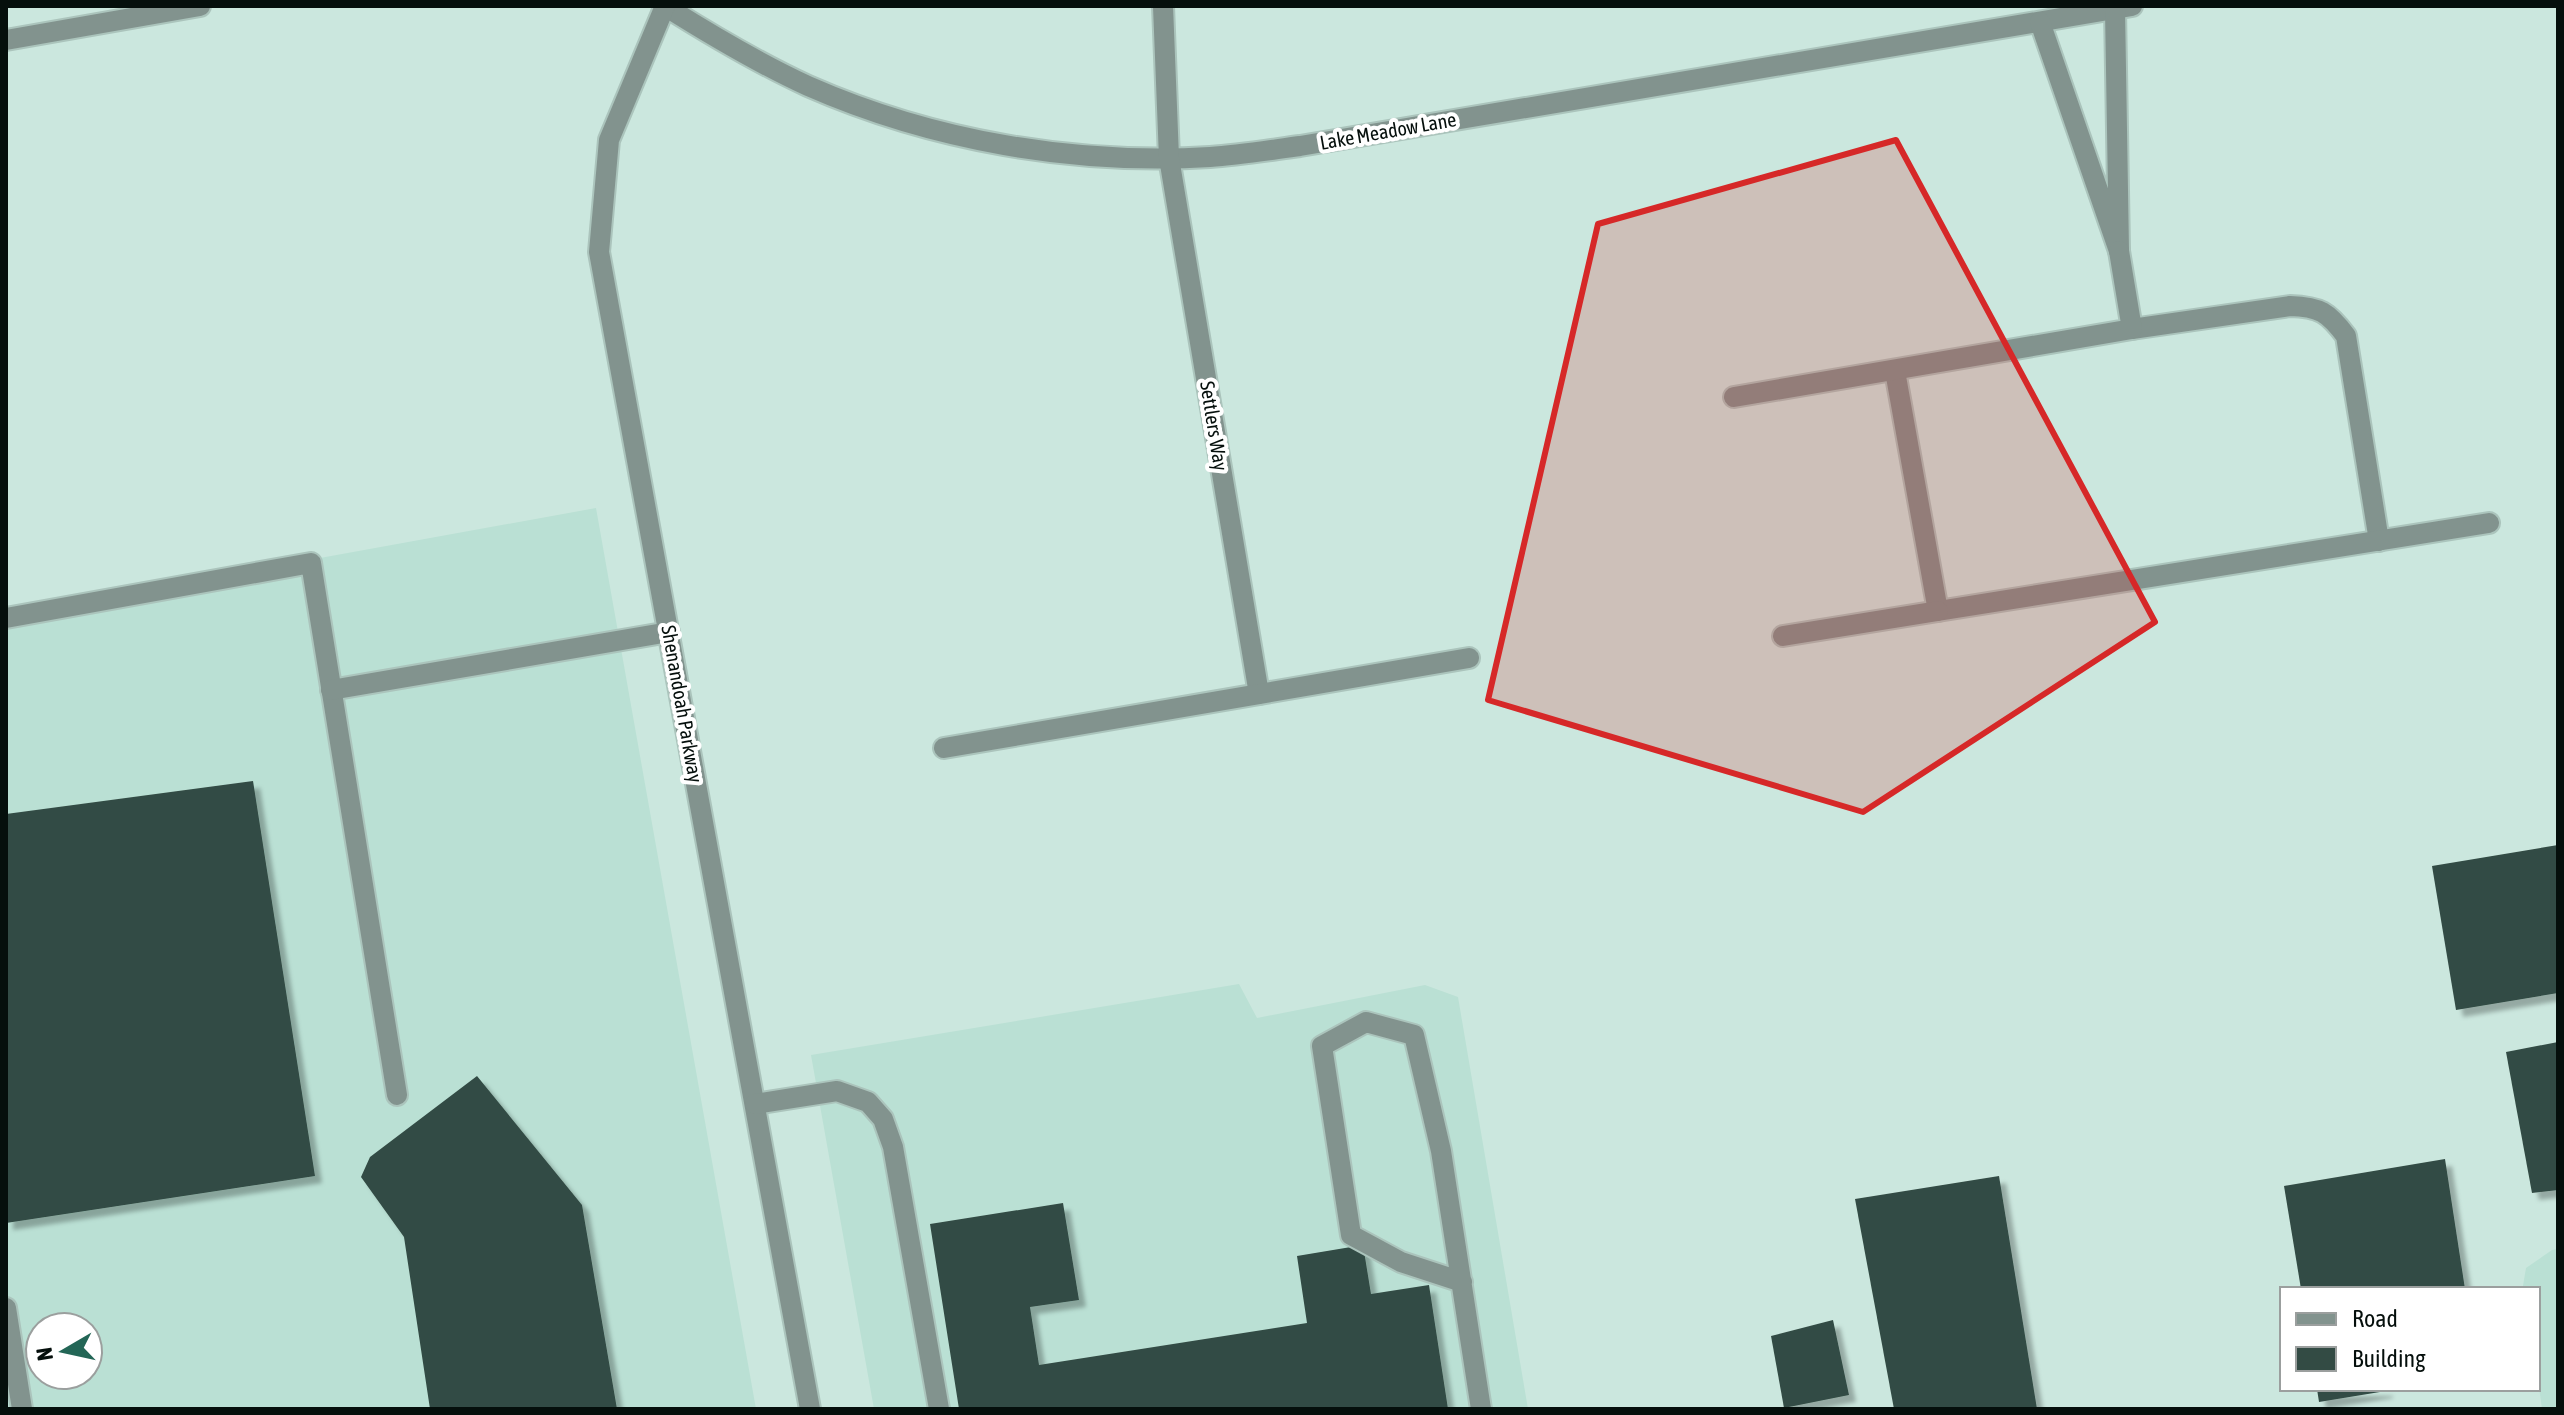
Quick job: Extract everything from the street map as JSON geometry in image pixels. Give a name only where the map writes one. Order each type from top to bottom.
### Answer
[{"type":"street","points":[[6,40],[200,6]]},
{"type":"street","name":"Lake Meadow Lane","points":[[665,6],[714,37],[808,86],[892,118],[994,143],[1083,156],[1169,158],[1211,157],[1300,146],[2010,16],[2040,22],[2124,8]]},
{"type":"street","name":"Shenandoah Parkway","points":[[665,6],[609,140],[599,252],[810,1409]]},
{"type":"street","name":"Settlers Way","points":[[1163,6],[1169,158],[1259,694]]},
{"type":"street","points":[[2119,251],[2124,8]]},
{"type":"street","points":[[2040,22],[2119,251],[2132,329]]},
{"type":"street","points":[[1734,397],[2132,329],[2290,306],[2314,307],[2332,318],[2346,336],[2379,541]]},
{"type":"street","points":[[1895,371],[1938,611]]},
{"type":"street","points":[[1783,636],[2489,523]]},
{"type":"street","points":[[6,618],[311,563],[397,1095]]},
{"type":"street","points":[[331,690],[669,632]]},
{"type":"street","points":[[944,748],[1469,658]]},
{"type":"street","points":[[1462,1282],[1401,1262],[1351,1235],[1322,1046],[1366,1022],[1414,1035],[1441,1151],[1462,1282],[1481,1409]]},
{"type":"street","points":[[755,1104],[837,1091],[868,1102],[883,1119],[893,1147],[939,1409]]},
{"type":"street","points":[[6,1308],[22,1409]]},
{"type":"highlighted area","points":[[1896,140],[2155,622],[1863,812],[1488,700],[1598,224]]},
{"type":"shaded area","points":[[596,508],[756,1409],[6,1409],[6,615]]},
{"type":"shaded area","points":[[1239,984],[1257,1018],[1425,985],[1458,997],[1528,1409],[874,1409],[811,1055]]},
{"type":"shaded area","points":[[2558,1249],[2558,1409],[2542,1409],[2540,1287],[2523,1286],[2526,1268]]},
{"type":"building","points":[[253,781],[315,1176],[6,1223],[6,814]]},
{"type":"building","points":[[2558,845],[2558,993],[2456,1010],[2432,866]]},
{"type":"building","points":[[2558,1042],[2558,1190],[2532,1193],[2506,1052]]},
{"type":"building","points":[[477,1076],[582,1205],[617,1409],[430,1409],[404,1237],[361,1177],[370,1157]]},
{"type":"building","points":[[2445,1159],[2465,1287],[2301,1287],[2284,1186]]},
{"type":"building","points":[[1999,1176],[2037,1409],[1894,1409],[1855,1199]]},
{"type":"building","points":[[1063,1203],[1079,1300],[1030,1307],[1039,1365],[1307,1323],[1297,1256],[1363,1245],[1371,1294],[1429,1285],[1448,1409],[959,1409],[930,1224]]},
{"type":"building","points":[[1833,1320],[1849,1395],[1784,1408],[1771,1336]]},
{"type":"building","points":[[2317,1391],[2386,1391],[2319,1402]]}]
